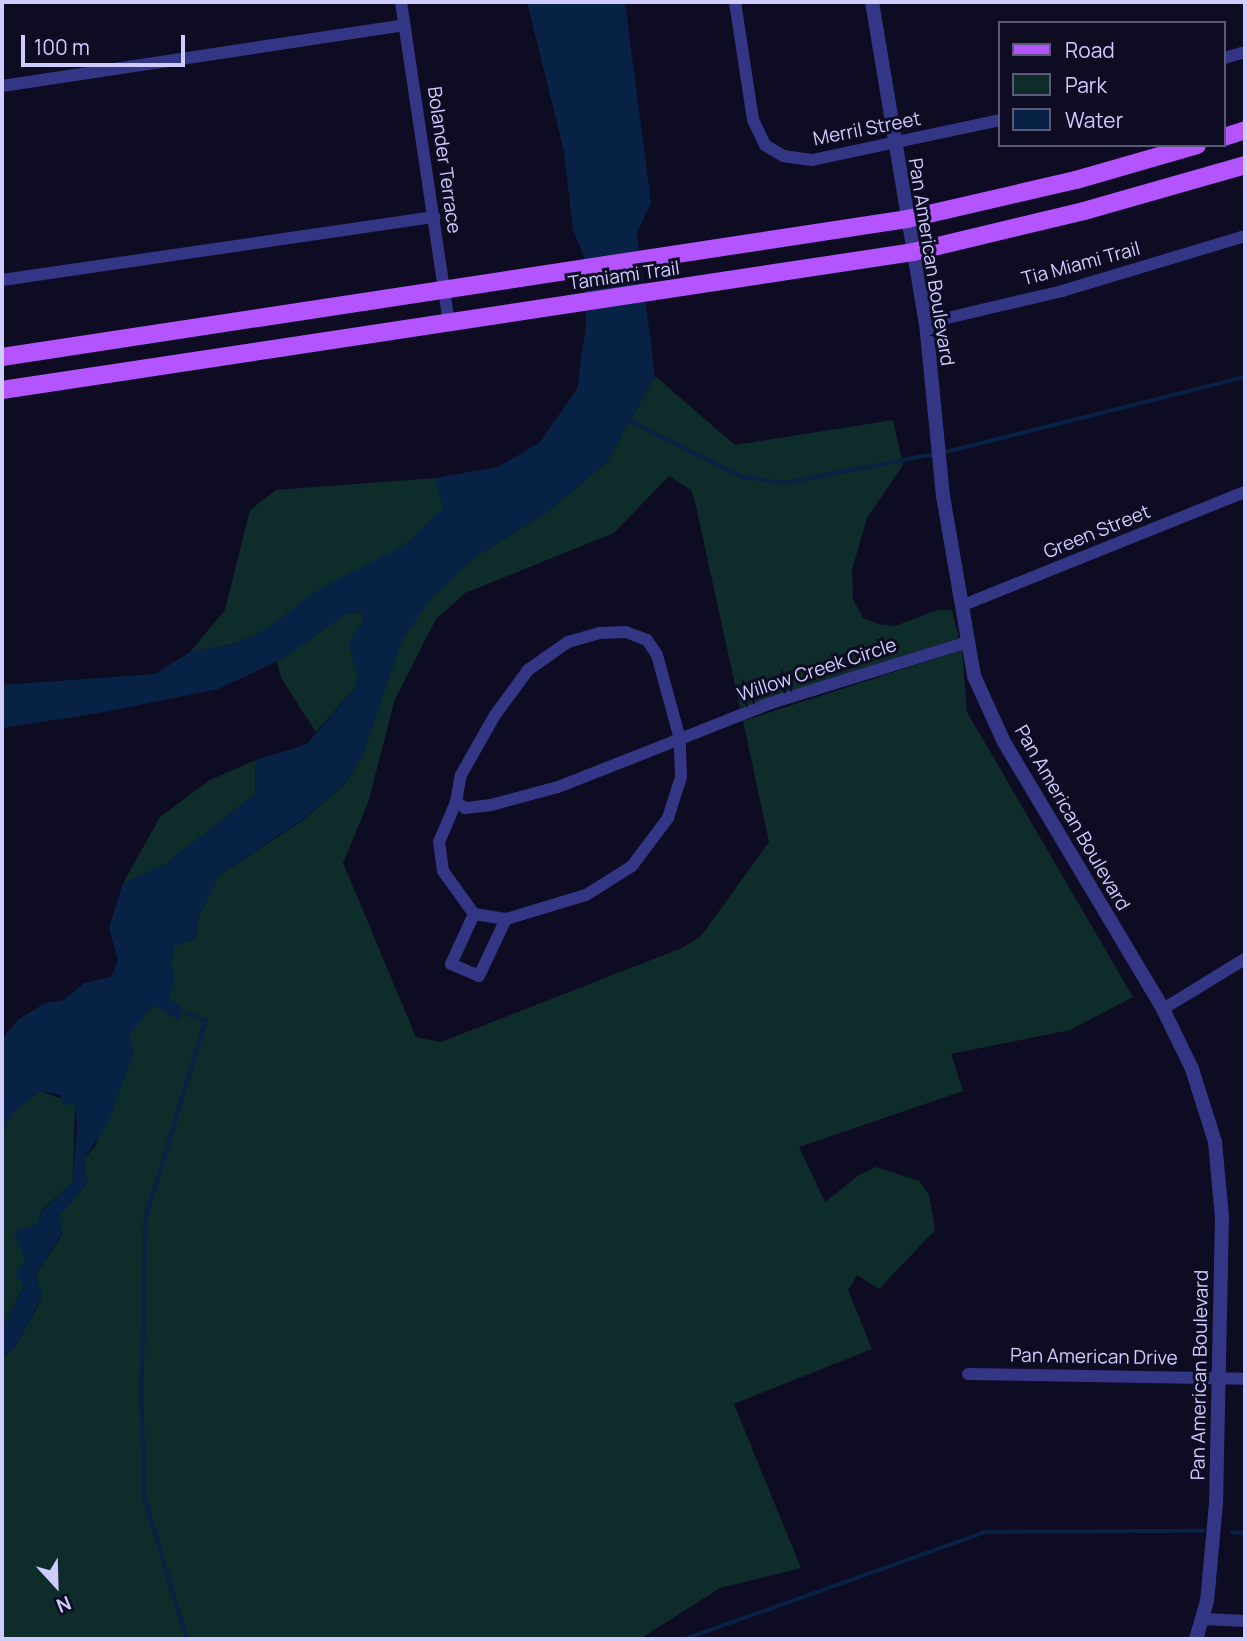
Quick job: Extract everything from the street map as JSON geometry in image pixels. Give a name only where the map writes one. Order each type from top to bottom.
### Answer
[{"type":"main road","points":[[1226,136],[1245,130]]},
{"type":"main road","name":"Tamiami Trail","points":[[2,357],[444,292],[907,219],[1050,186],[1190,147]]},
{"type":"main road","name":"Tamiami Trail","points":[[2,390],[449,325],[913,252],[1084,211],[1245,165]]},
{"type":"street","name":"Bolander Terrace","points":[[401,2],[449,325]]},
{"type":"street","name":"Merril Street","points":[[735,2],[752,120],[765,145],[783,156],[803,161],[893,145],[998,120]]},
{"type":"street","name":"Pan American Boulevard","points":[[872,2],[893,145],[926,323],[941,475],[974,676],[990,716],[1163,1009],[1201,1094],[1220,1171],[1220,1379],[1215,1529],[1204,1619],[1196,1639]]},
{"type":"street","points":[[2,86],[404,25]]},
{"type":"street","points":[[1226,57],[1245,52]]},
{"type":"street","points":[[2,281],[434,217]]},
{"type":"street","name":"Tia Miami Trail","points":[[926,323],[1062,291],[1245,236]]},
{"type":"street","name":"Green Street","points":[[961,606],[1245,492]]},
{"type":"street","points":[[626,632],[647,640],[669,689],[680,739],[681,777],[668,818],[632,866],[586,895],[506,919],[474,915],[443,872],[439,842],[456,802],[461,775],[495,715],[528,670],[568,642],[600,633],[626,632]]},
{"type":"street","name":"Willow Creek Circle","points":[[456,802],[465,808],[492,805],[558,787],[771,703],[968,642]]},
{"type":"street","points":[[474,915],[451,964],[479,976],[506,919]]},
{"type":"street","points":[[1163,1009],[1245,959]]},
{"type":"street","name":"Pan American Drive","points":[[968,1374],[1245,1379]]},
{"type":"street","points":[[1204,1619],[1245,1620]]},
{"type":"green space","points":[[655,376],[735,445],[893,420],[903,465],[867,518],[852,570],[853,599],[863,618],[878,624],[895,626],[938,610],[952,610],[959,638],[740,708],[695,502],[691,490],[669,476],[614,533],[465,593],[436,619],[395,699],[368,803],[343,863],[416,1037],[441,1042],[682,948],[701,936],[769,842],[743,721],[962,650],[967,712],[1133,997],[1070,1030],[951,1054],[963,1091],[799,1147],[825,1202],[859,1175],[876,1167],[919,1181],[929,1195],[935,1230],[879,1289],[857,1275],[848,1290],[872,1349],[734,1404],[801,1568],[720,1588],[640,1639],[2,1639],[2,1358],[15,1347],[42,1298],[36,1275],[63,1233],[59,1216],[87,1183],[84,1159],[95,1146],[134,1052],[128,1035],[154,1005],[180,1020],[181,1006],[169,999],[175,976],[170,963],[175,945],[195,940],[199,916],[219,875],[302,821],[345,784],[364,751],[401,642],[429,600],[475,557],[546,513],[607,462]]},
{"type":"green space","points":[[435,478],[444,508],[406,544],[265,630],[233,644],[190,652],[225,610],[250,510],[276,490]]},
{"type":"green space","points":[[361,612],[364,618],[349,644],[358,675],[356,687],[316,732],[281,678],[277,662],[346,614]]},
{"type":"green space","points":[[256,760],[255,794],[166,864],[123,883],[160,817],[210,780]]},
{"type":"green space","points":[[40,1091],[75,1104],[73,1182],[41,1211],[25,1259],[24,1286],[2,1327],[2,1134],[13,1112]]},
{"type":"water","points":[[527,2],[625,2],[651,203],[637,232],[655,376],[607,462],[546,513],[475,557],[429,600],[401,642],[364,751],[345,784],[302,820],[219,875],[199,916],[195,940],[175,946],[170,962],[175,976],[169,999],[181,1006],[180,1021],[154,1005],[129,1035],[134,1052],[109,1121],[84,1159],[87,1183],[59,1216],[63,1232],[36,1275],[42,1297],[15,1347],[2,1358],[2,1327],[24,1286],[16,1274],[25,1259],[14,1232],[37,1223],[41,1212],[73,1182],[77,1125],[75,1104],[63,1105],[60,1095],[40,1091],[13,1112],[2,1134],[2,1039],[19,1019],[45,1003],[64,1000],[84,983],[111,977],[118,960],[109,928],[123,883],[166,864],[255,794],[256,760],[307,744],[356,687],[358,675],[349,644],[364,618],[361,612],[346,614],[284,658],[218,689],[99,713],[2,728],[2,685],[155,674],[190,652],[233,644],[265,630],[316,591],[406,544],[443,508],[435,478],[498,467],[539,443],[577,389],[586,325],[584,256],[573,230],[564,152]]},
{"type":"waterway","points":[[942,453],[1245,377]]},
{"type":"waterway","points":[[626,419],[743,477],[784,483],[934,454]]},
{"type":"waterway","points":[[176,1009],[206,1021],[146,1218],[142,1397],[145,1498],[187,1639]]},
{"type":"waterway","points":[[685,1639],[986,1532],[1203,1531]]},
{"type":"waterway","points":[[1232,1532],[1245,1533]]}]
